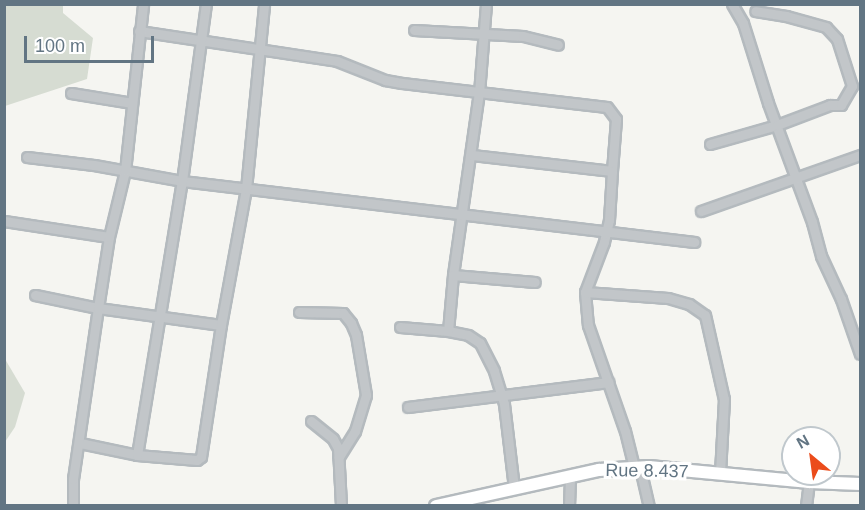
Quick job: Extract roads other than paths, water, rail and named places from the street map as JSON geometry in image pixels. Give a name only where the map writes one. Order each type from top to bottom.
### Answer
[{"type":"main road","name":"Rue 8.437","points":[[442,505],[599,470],[637,468],[781,479]]},
{"type":"main road","name":"Rue 8.437","points":[[841,483],[861,484]]},
{"type":"street","points":[[73,506],[73,479],[109,237],[125,171],[143,4]]},
{"type":"street","points":[[137,454],[182,181],[199,39],[206,4]]},
{"type":"street","points":[[80,443],[137,454],[197,460],[201,456],[221,325],[246,189],[264,4]]},
{"type":"street","points":[[448,331],[453,275],[472,154],[486,4]]},
{"type":"street","points":[[732,4],[743,23],[821,256],[841,299],[861,354]]},
{"type":"street","points":[[710,144],[777,125],[830,105],[841,105],[852,86],[837,39],[826,27],[755,11]]},
{"type":"street","points":[[414,30],[524,36],[558,45]]},
{"type":"street","points":[[139,31],[337,61],[393,81],[607,107],[616,118],[607,231],[585,292],[588,325],[649,506]]},
{"type":"street","points":[[71,93],[132,102]]},
{"type":"street","points":[[472,154],[612,171]]},
{"type":"street","points":[[701,211],[861,155]]},
{"type":"street","points":[[27,157],[182,181],[694,242]]},
{"type":"street","points":[[4,221],[109,237]]},
{"type":"street","points":[[453,275],[535,282]]},
{"type":"street","points":[[585,292],[668,298],[689,304],[705,315],[724,399],[720,474]]},
{"type":"street","points":[[35,296],[98,308],[221,325]]},
{"type":"street","points":[[299,312],[343,313],[354,328],[365,379],[366,395],[355,431],[339,457]]},
{"type":"street","points":[[400,327],[448,331],[468,335],[480,343],[494,371],[502,396],[514,488]]},
{"type":"street","points":[[408,407],[608,382]]},
{"type":"street","points":[[311,421],[333,439],[338,448],[342,506]]},
{"type":"street","points":[[569,506],[570,476]]},
{"type":"street","points":[[806,506],[808,486]]}]
